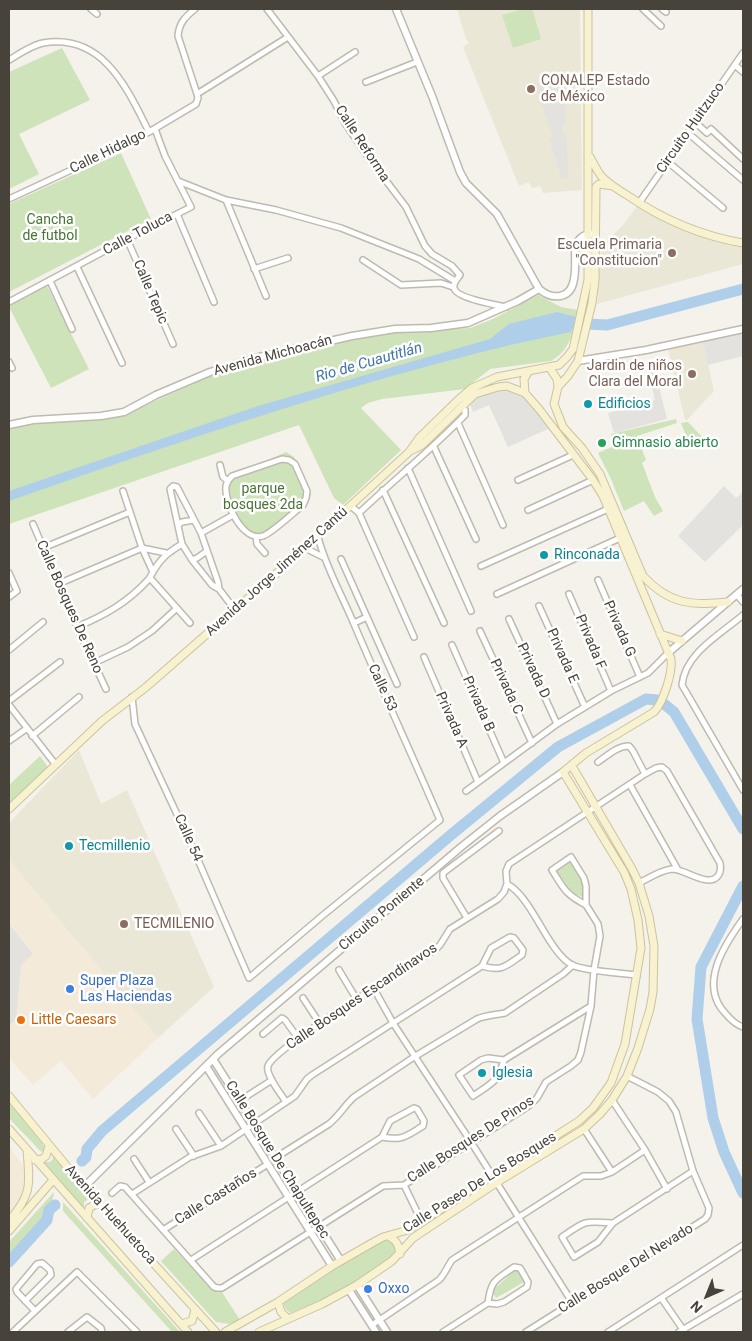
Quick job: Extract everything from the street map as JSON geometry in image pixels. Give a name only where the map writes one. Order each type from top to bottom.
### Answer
[{"type":"main road","points":[[588,9],[589,154],[595,280],[580,334],[578,361],[558,387],[554,404],[562,427],[582,448],[600,474],[643,576],[654,588],[669,598],[705,605],[728,602]]},
{"type":"main road","points":[[589,154],[596,170],[612,186],[639,203],[694,231],[712,237],[743,243]]},
{"type":"main road","points":[[592,234],[596,187],[599,184],[612,186]]},
{"type":"main road","name":"Avenida Jorge Jiménez Cantú","points":[[9,809],[102,721],[132,698],[318,537],[410,451],[420,438],[472,388],[497,377],[559,365],[567,358],[580,334]]},
{"type":"main road","points":[[549,367],[558,387]]},
{"type":"main road","points":[[525,393],[524,379],[529,371]]},
{"type":"main road","points":[[410,451],[422,445],[476,394],[498,386],[507,386],[525,393],[539,409],[554,404]]},
{"type":"main road","name":"Circuito Poniente","points":[[539,409],[594,480],[671,659],[672,669],[659,707],[654,712],[586,753],[563,772]]},
{"type":"main road","points":[[660,634],[682,641]]},
{"type":"main road","name":"Calle Paseo De Los Bosques","points":[[259,1332],[357,1286],[400,1254],[413,1238],[584,1129],[612,1100],[627,1076],[638,1048],[652,998],[654,946],[649,916],[639,883],[572,766]]},
{"type":"main road","name":"Calle Paseo De Los Bosques","points":[[226,1332],[372,1243],[408,1230],[422,1222],[579,1121],[593,1108],[611,1083],[625,1044],[637,975],[641,948],[638,920],[631,890],[624,872],[563,772]]},
{"type":"main road","points":[[641,948],[654,946]]},
{"type":"main road","points":[[625,1044],[638,1048]]},
{"type":"main road","name":"Avenida Huehuetoca","points":[[9,1096],[98,1203],[216,1332]]},
{"type":"main road","name":"Avenida Huehuetoca","points":[[9,1129],[188,1332]]},
{"type":"main road","points":[[35,1160],[46,1156],[49,1146]]},
{"type":"main road","points":[[9,1221],[22,1205],[28,1191],[30,1181],[27,1151]]},
{"type":"main road","points":[[9,1231],[53,1180]]},
{"type":"main road","points":[[87,1218],[89,1208],[98,1203]]},
{"type":"main road","points":[[390,1237],[399,1246],[400,1254]]},
{"type":"main road","points":[[278,1302],[281,1312],[288,1319]]},
{"type":"main road","points":[[181,1324],[192,1321],[195,1310]]},
{"type":"street","points":[[90,9],[98,14]]},
{"type":"street","points":[[195,9],[182,20],[178,36],[197,94],[288,37]]},
{"type":"street","name":"Calle Reforma","points":[[267,9],[318,76],[368,158],[406,208],[425,246],[432,254],[452,266],[460,275],[454,284]]},
{"type":"street","points":[[396,9],[460,172],[466,183],[497,214],[539,289],[546,295],[562,296],[567,292],[574,280],[575,247],[583,235],[592,234]]},
{"type":"street","points":[[643,9],[661,26]]},
{"type":"street","points":[[9,60],[42,43],[61,42],[87,48],[101,58],[126,86],[149,132]]},
{"type":"street","points":[[318,76],[355,52]]},
{"type":"street","name":"Circuito Huitzuco","points":[[639,203],[743,53]]},
{"type":"street","points":[[366,82],[417,62]]},
{"type":"street","points":[[737,62],[743,64]]},
{"type":"street","points":[[737,62],[743,72]]},
{"type":"street","name":"Calle Hidalgo","points":[[9,199],[155,129],[192,108],[196,104],[197,94]]},
{"type":"street","points":[[695,122],[707,133],[711,129],[743,159]]},
{"type":"street","name":"Calle Toluca","points":[[9,302],[77,267],[127,238],[191,207],[165,156],[155,129]]},
{"type":"street","points":[[688,132],[743,180]]},
{"type":"street","points":[[668,162],[723,208]]},
{"type":"street","points":[[178,181],[226,200],[276,210],[341,228],[418,259],[454,284],[455,292],[462,296],[506,307]]},
{"type":"street","points":[[226,200],[266,296]]},
{"type":"street","points":[[177,214],[214,302]]},
{"type":"street","name":"Calle Tepic","points":[[127,238],[173,344]]},
{"type":"street","points":[[254,269],[288,258]]},
{"type":"street","points":[[363,260],[401,285],[454,284]]},
{"type":"street","points":[[77,267],[122,363]]},
{"type":"street","points":[[50,281],[72,329]]},
{"type":"street","name":"Avenida Michoacán","points":[[9,425],[33,420],[101,416],[124,412],[156,394],[210,372],[259,357],[352,336],[395,329],[431,328],[468,323],[506,307],[539,289]]},
{"type":"street","points":[[578,361],[646,350],[743,329]]},
{"type":"street","points":[[9,362],[12,368]]},
{"type":"street","points":[[359,513],[434,447],[458,423],[465,415],[465,410],[462,406]]},
{"type":"street","points":[[458,423],[503,525]]},
{"type":"street","points":[[434,447],[476,539]]},
{"type":"street","points":[[518,480],[573,455]]},
{"type":"street","points":[[282,459],[289,460],[295,464],[307,491],[306,498],[302,505],[265,536],[256,537],[249,534],[233,515],[227,497],[226,485],[232,476],[282,459]]},
{"type":"street","points":[[220,465],[223,477],[228,480]]},
{"type":"street","points":[[408,468],[471,611]]},
{"type":"street","points":[[528,510],[594,480]]},
{"type":"street","points":[[219,589],[201,533],[177,486],[173,486],[170,489],[182,544],[212,585],[219,589],[235,610]]},
{"type":"street","points":[[383,490],[444,623]]},
{"type":"street","points":[[123,491],[142,548],[153,572]]},
{"type":"street","points":[[351,506],[359,513],[414,637]]},
{"type":"street","points":[[481,566],[608,509]]},
{"type":"street","points":[[43,548],[130,512]]},
{"type":"street","points":[[201,533],[233,515]]},
{"type":"street","points":[[178,525],[182,522],[194,520]]},
{"type":"street","name":"Calle Bosques De Reno","points":[[33,524],[106,689]]},
{"type":"street","points":[[256,537],[256,544],[265,553]]},
{"type":"street","name":"Calle 53","points":[[249,978],[440,820],[323,557],[318,537]]},
{"type":"street","points":[[497,594],[620,538]]},
{"type":"street","points":[[77,627],[106,614],[128,599],[150,578],[166,553],[182,544]]},
{"type":"street","points":[[58,584],[142,548],[166,553]]},
{"type":"street","points":[[305,548],[323,557]]},
{"type":"street","points":[[192,560],[207,551]]},
{"type":"street","points":[[341,559],[397,684]]},
{"type":"street","points":[[9,573],[16,591],[9,598]]},
{"type":"street","points":[[150,578],[190,623]]},
{"type":"street","name":"Privada G","points":[[598,580],[640,677]]},
{"type":"street","points":[[466,791],[557,724],[611,691],[655,668],[668,653],[743,589]]},
{"type":"street","name":"Privada F","points":[[569,594],[611,691]]},
{"type":"street","points":[[737,595],[743,602]]},
{"type":"street","name":"Privada E","points":[[539,606],[585,707]]},
{"type":"street","points":[[94,663],[128,648],[152,631],[177,608]]},
{"type":"street","points":[[743,615],[702,648],[688,663],[683,674],[682,685],[743,790]]},
{"type":"street","points":[[354,623],[367,617]]},
{"type":"street","name":"Privada D","points":[[509,619],[557,724]]},
{"type":"street","points":[[9,650],[43,622]]},
{"type":"street","name":"Privada C","points":[[480,632],[532,743]]},
{"type":"street","name":"Privada B","points":[[452,645],[504,763]]},
{"type":"street","name":"Privada A","points":[[424,657],[478,782]]},
{"type":"street","points":[[9,701],[60,662]]},
{"type":"street","points":[[32,736],[79,698]]},
{"type":"street","name":"Calle 54","points":[[132,698],[135,724],[195,853],[249,978]]},
{"type":"street","points":[[9,706],[56,765]]},
{"type":"street","points":[[9,741],[26,729]]},
{"type":"street","points":[[598,762],[615,750],[629,746],[645,774]]},
{"type":"street","name":"Calle Bosques Escandinavos","points":[[272,1080],[267,1067],[271,1060],[298,1038],[435,950],[450,929],[498,899],[504,892],[507,884],[506,871],[509,864],[656,768],[662,767],[666,770],[722,868],[719,876],[714,880],[708,881],[678,870]]},
{"type":"street","name":"Circuito Poniente","points":[[84,1187],[213,1059],[461,847],[500,816],[563,772]]},
{"type":"street","points":[[630,785],[678,870]]},
{"type":"street","points":[[466,918],[443,878],[443,873],[499,831]]},
{"type":"street","points":[[504,1060],[488,1058],[481,1060],[459,1076],[472,1096],[496,1081],[504,1060],[590,1006],[600,936],[598,924],[586,905],[565,892],[552,870],[571,857],[584,878],[586,905]]},
{"type":"street","points":[[639,883],[671,869],[678,870]]},
{"type":"street","points":[[507,884],[518,892],[561,955],[573,965],[594,970],[637,975]]},
{"type":"street","points":[[743,919],[720,956],[714,976],[714,992],[722,1011],[741,1026],[743,1032]]},
{"type":"street","points":[[112,1193],[122,1186],[132,1194],[194,1156],[221,1146],[246,1130],[295,1096],[312,1075],[482,966],[491,948],[510,936],[514,938],[523,950],[522,955],[502,968],[494,970],[482,966]]},
{"type":"street","points":[[275,1158],[329,1124],[354,1097],[414,1057],[477,1019],[486,1015],[505,1013],[563,974],[573,965]]},
{"type":"street","points":[[339,970],[357,1000]]},
{"type":"street","points":[[374,989],[414,1057],[471,1142],[572,1302]]},
{"type":"street","points":[[303,998],[320,1024]]},
{"type":"street","name":"Calle Bosques De Pinos","points":[[132,1194],[214,1287],[222,1288],[383,1186],[404,1184],[530,1106],[546,1082],[578,1060],[582,1052],[590,1006]]},
{"type":"street","points":[[263,1034],[282,1018],[286,1020],[298,1038]]},
{"type":"street","name":"Calle Bosque De Chapultepec","points":[[213,1059],[341,1261]]},
{"type":"street","name":"Calle Bosque De Chapultepec","points":[[206,1066],[332,1266]]},
{"type":"street","name":"Calle Bosque Del Nevado","points":[[526,1332],[705,1219],[708,1214],[709,1208],[693,1171],[676,1112],[658,1092],[627,1076]]},
{"type":"street","points":[[246,1096],[272,1080],[286,1102]]},
{"type":"street","points":[[612,1100],[645,1150],[667,1189]]},
{"type":"street","points":[[191,1260],[382,1137],[390,1121],[412,1108],[417,1110],[424,1121],[423,1126],[402,1139],[396,1140],[382,1137]]},
{"type":"street","points":[[199,1113],[221,1146]]},
{"type":"street","points":[[176,1129],[194,1156]]},
{"type":"street","points":[[584,1129],[612,1172]]},
{"type":"street","points":[[372,1325],[439,1280],[445,1275],[447,1266],[452,1260],[518,1217],[583,1176],[601,1176],[612,1172],[645,1150]]},
{"type":"street","points":[[134,1159],[149,1182]]},
{"type":"street","name":"Calle Castaños","points":[[163,1230],[268,1164]]},
{"type":"street","points":[[614,1222],[589,1221],[582,1223],[562,1237],[574,1256],[603,1238],[614,1222],[693,1171]]},
{"type":"street","points":[[404,1184],[422,1222]]},
{"type":"street","points":[[608,1332],[743,1245]]},
{"type":"street","points":[[26,1301],[51,1275],[50,1270],[42,1263],[37,1264],[16,1288],[17,1292],[35,1311]]},
{"type":"street","points":[[443,1332],[488,1303],[497,1304],[504,1302],[527,1287],[528,1282],[518,1267],[514,1267],[493,1282],[490,1288],[488,1303]]},
{"type":"street","points":[[13,1332],[77,1272],[137,1332]]},
{"type":"street","points":[[357,1286],[387,1332]]},
{"type":"street","points":[[349,1290],[376,1332]]},
{"type":"street","points":[[662,1298],[682,1332],[743,1294]]},
{"type":"street","points":[[68,1332],[87,1317],[102,1332]]},
{"type":"shaded area","name":"CONALEP Estado de México","points":[[457,9],[580,9],[582,190],[543,193],[540,186],[532,188],[529,182],[519,186],[463,47],[469,43]]},
{"type":"shaded area","points":[[558,83],[565,83],[566,124],[562,124],[562,133],[567,134],[568,178],[562,179],[549,139],[553,137],[536,87],[543,85],[544,91],[553,91],[558,87]]},
{"type":"shaded area","name":"Escuela Primaria \"Constitucion\"","points":[[638,205],[684,231],[743,247],[743,264],[597,304],[601,247],[623,225]]},
{"type":"shaded area","points":[[743,326],[743,356],[708,365],[702,336]]},
{"type":"shaded area","name":"Jardin de niños Clara del Moral","points":[[702,336],[714,391],[685,420],[667,345]]},
{"type":"shaded area","points":[[653,362],[667,419],[614,433],[608,413],[655,400],[647,364]]},
{"type":"shaded area","points":[[499,387],[524,389],[533,396],[557,425],[508,447],[489,405],[473,412],[469,402],[479,393]]},
{"type":"shaded area","points":[[724,486],[736,498],[743,492],[743,525],[705,562],[678,536]]},
{"type":"shaded area","name":"TECMILENIO","points":[[79,750],[101,804],[127,790],[214,987],[158,1038],[9,860],[9,823]]},
{"type":"shaded area","name":"Super Plaza Las Haciendas","points":[[9,860],[158,1038],[93,1099],[61,1061],[33,1085],[9,1058]]},
{"type":"shaded area","points":[[9,924],[33,954],[21,965],[16,1019],[9,1026]]},
{"type":"shaded area","points":[[9,1146],[25,1168],[26,1183],[25,1193],[9,1218]]},
{"type":"green space","points":[[523,9],[532,9],[541,39],[513,48],[502,15]]},
{"type":"green space","points":[[62,48],[90,100],[19,134],[39,174],[9,189],[9,72]]},
{"type":"green space","name":"Cancha de futbol","points":[[121,153],[151,219],[9,292],[9,204]]},
{"type":"green space","points":[[47,286],[89,369],[51,388],[9,307],[9,305]]},
{"type":"green space","points":[[538,295],[561,307],[578,310],[570,339],[564,351],[551,361],[490,369],[465,389],[382,399],[368,403],[361,408],[401,450],[343,505],[334,498],[299,425],[9,524],[9,428],[33,423],[83,421],[122,416],[213,375],[278,356],[394,333],[470,328],[493,319]]},
{"type":"green space","points":[[676,419],[677,423],[637,436],[646,460],[642,463],[655,497],[663,511],[654,516],[644,501],[624,511],[598,453],[614,446],[611,434]]},
{"type":"green space","points":[[688,422],[704,439],[690,445],[681,423]]},
{"type":"green space","name":"parque bosques 2da","points":[[286,452],[294,457],[309,487],[311,495],[309,500],[273,529],[257,534],[250,533],[246,531],[231,509],[228,494],[229,478]]},
{"type":"green space","points":[[40,756],[50,770],[9,807],[9,785]]},
{"type":"green space","points":[[570,858],[584,879],[582,897],[571,892],[555,868]]},
{"type":"green space","points":[[9,1102],[42,1143],[45,1149],[43,1152],[9,1118]]},
{"type":"green space","points":[[52,1155],[93,1200],[84,1202],[84,1208],[44,1162],[50,1162],[53,1159]]},
{"type":"green space","points":[[54,1192],[49,1208],[9,1254],[9,1242]]},
{"type":"green space","points":[[63,1202],[180,1332],[172,1332],[63,1211]]},
{"type":"green space","points":[[386,1239],[398,1246],[398,1257],[333,1296],[290,1313],[286,1309],[284,1299]]},
{"type":"green space","points":[[174,1249],[212,1290],[222,1292],[240,1320],[229,1324],[216,1322],[161,1261]]},
{"type":"green space","points":[[518,1267],[526,1281],[496,1298],[492,1291]]},
{"type":"water","points":[[557,312],[576,317],[571,332],[457,358],[344,390],[260,416],[9,501],[9,491],[258,406],[490,339],[509,324]]},
{"type":"waterway","name":"Rio de Cuautitlán","points":[[567,323],[607,325],[743,289]]},
{"type":"waterway","points":[[82,1161],[86,1157],[87,1149],[102,1131],[452,834],[558,747],[646,699],[657,700]]},
{"type":"waterway","points":[[664,704],[674,712],[743,829]]},
{"type":"waterway","points":[[743,886],[701,967],[697,1019],[713,1118],[724,1152],[743,1193]]},
{"type":"waterway","points":[[9,1262],[47,1220],[49,1210],[55,1205]]},
{"type":"place","name":"CONALEP Estado de México","points":[[531,89]]},
{"type":"place","name":"Escuela Primaria \"Constitucion\"","points":[[672,253]]},
{"type":"place","name":"Jardin de niños Clara del Moral","points":[[692,374]]},
{"type":"place","name":"Edificios","points":[[588,404]]},
{"type":"place","name":"Gimnasio abierto","points":[[602,443]]},
{"type":"place","name":"Rinconada","points":[[544,555]]},
{"type":"place","name":"Tecmillenio","points":[[69,846]]},
{"type":"place","name":"TECMILENIO","points":[[124,924]]},
{"type":"place","name":"Super Plaza Las Haciendas","points":[[70,989]]},
{"type":"place","name":"Little Caesars","points":[[21,1020]]},
{"type":"place","name":"Iglesia","points":[[482,1073]]},
{"type":"place","name":"Oxxo","points":[[368,1289]]}]
